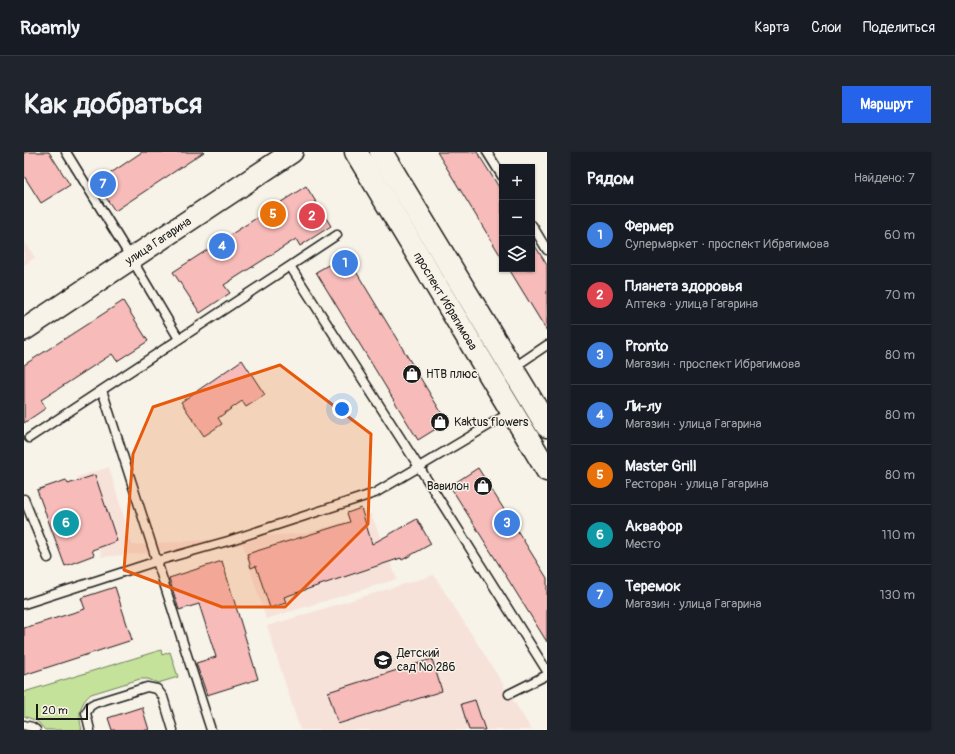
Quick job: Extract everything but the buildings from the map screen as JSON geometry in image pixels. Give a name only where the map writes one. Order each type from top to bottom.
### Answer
[{"type":"main road","name":"проспект Ибрагимова","points":[[356,152],[547,470]]},
{"type":"main road","name":"проспект Ибрагимова","points":[[381,152],[547,426]]},
{"type":"street","name":"улица Гагарина","points":[[24,330],[292,152]]},
{"type":"lane","points":[[66,152],[179,339]]},
{"type":"lane","points":[[487,152],[499,171]]},
{"type":"lane","points":[[535,230],[547,250]]},
{"type":"lane","points":[[29,438],[337,235]]},
{"type":"lane","points":[[290,266],[419,467],[547,671]]},
{"type":"lane","points":[[512,369],[547,345]]},
{"type":"lane","points":[[102,390],[211,730]]},
{"type":"lane","points":[[24,604],[157,561],[228,541],[376,493],[512,411]]},
{"type":"lane","points":[[24,499],[48,558]]},
{"type":"lane","points":[[509,694],[547,675]]},
{"type":"lane","points":[[90,730],[86,713],[90,706],[95,703],[147,687],[157,689],[162,694],[173,730]]},
{"type":"lane","points":[[24,725],[32,727],[36,730]]},
{"type":"highlighted area","points":[[280,365],[371,434],[368,524],[285,607],[222,607],[124,570],[133,454],[153,407]]},
{"type":"shaded area","points":[[24,240],[35,258],[24,265]]},
{"type":"shaded area","points":[[109,467],[132,545],[306,533],[371,514],[397,579],[266,619],[243,545],[102,557],[77,477]]},
{"type":"shaded area","name":"Детский сад № 286","points":[[434,575],[532,730],[300,730],[267,626]]},
{"type":"green space","points":[[161,650],[162,655],[170,652],[178,677],[158,683],[148,679],[140,679],[91,694],[84,702],[80,710],[82,730],[45,730],[37,721],[24,716],[24,692]]},
{"type":"place","name":"Теремок","points":[[103,184]]},
{"type":"place","name":"Master Grill","points":[[273,214]]},
{"type":"place","name":"Планета здоровья","points":[[312,216]]},
{"type":"place","name":"Ли-лу","points":[[222,246]]},
{"type":"place","name":"Фермер","points":[[345,263]]},
{"type":"place","name":"НТВ плюс","points":[[412,374]]},
{"type":"place","name":"Kaktus flowers","points":[[440,422]]},
{"type":"place","name":"Вавилон","points":[[483,486]]},
{"type":"place","name":"Аквафор","points":[[66,523]]},
{"type":"place","name":"Pronto","points":[[507,523]]},
{"type":"place","name":"Детский сад № 286","points":[[383,660]]}]
